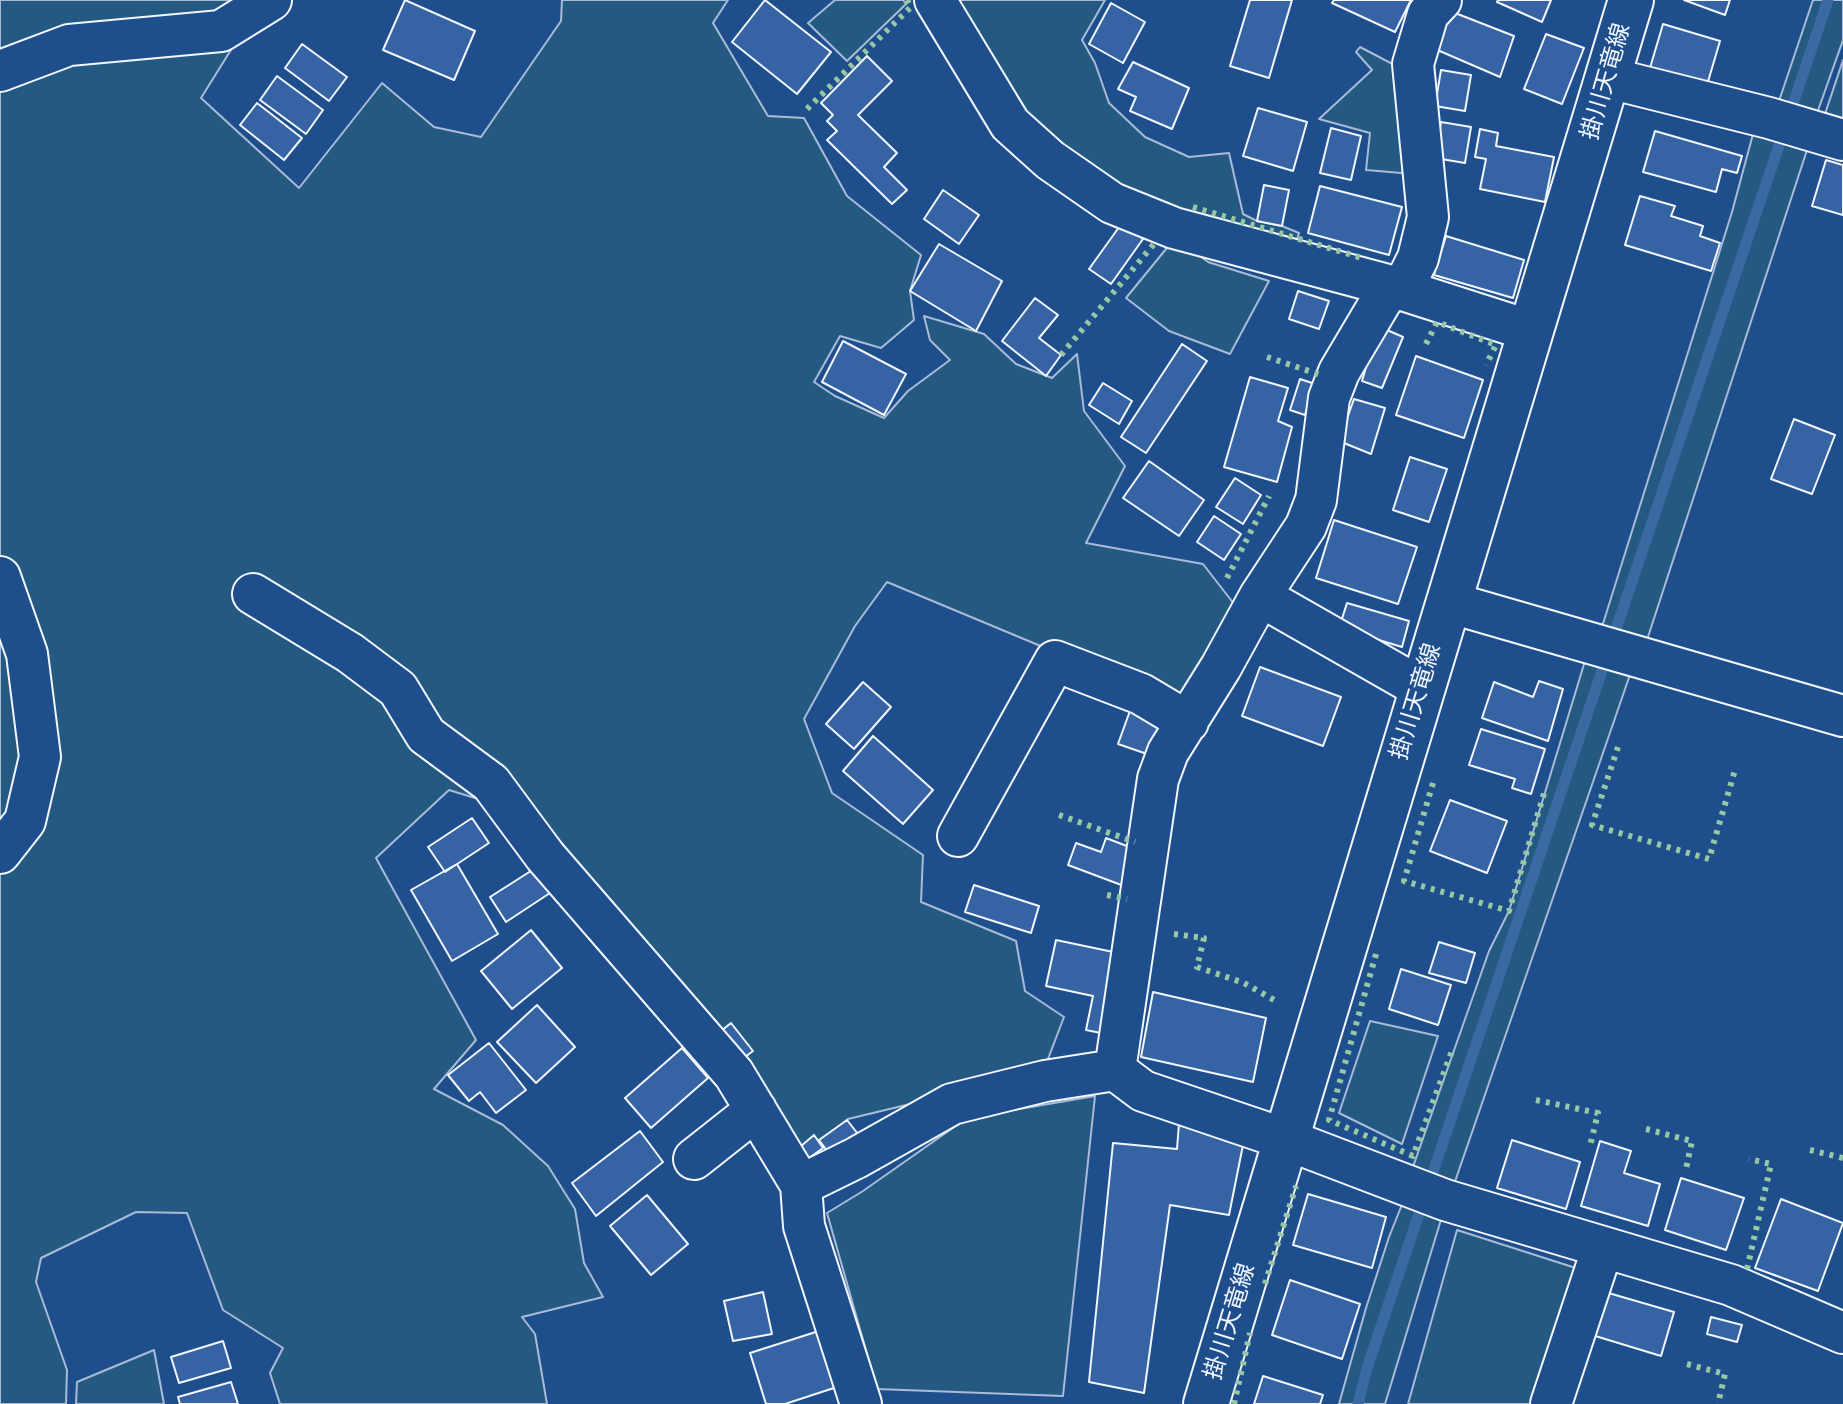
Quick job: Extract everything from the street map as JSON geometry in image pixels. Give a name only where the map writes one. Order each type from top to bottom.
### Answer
[{"type":"main road","name":"掛川天竜線","points":[[1206,1404],[1631,0]]},
{"type":"street","points":[[0,71],[69,45],[221,31],[271,0]]},
{"type":"street","points":[[935,0],[1010,124],[1050,160],[1112,203],[1174,228],[1396,288],[1531,331]]},
{"type":"street","points":[[1115,1070],[1158,779],[1168,752],[1260,596],[1306,526],[1316,500],[1329,398],[1339,372],[1418,258],[1428,217],[1413,64],[1428,14],[1441,0]]},
{"type":"street","points":[[1609,78],[1827,135]]},
{"type":"street","points":[[0,577],[27,654],[40,757],[25,821],[0,853]]},
{"type":"street","points":[[253,594],[350,653],[398,689],[426,735],[491,783],[545,856],[734,1074],[801,1185],[804,1226],[861,1404]]},
{"type":"street","points":[[1260,596],[1421,688]]},
{"type":"street","points":[[1448,602],[1843,716]]},
{"type":"street","points":[[958,836],[1055,661],[1141,694],[1188,722]]},
{"type":"street","points":[[801,1185],[952,1104],[1045,1081],[1115,1070],[1143,1091],[1285,1139],[1445,1200],[1731,1285],[1843,1333]]},
{"type":"street","points":[[694,1159],[756,1110]]},
{"type":"street","points":[[1551,1404],[1603,1247]]},
{"type":"shaded area","points":[[0,0],[262,0],[201,98],[299,188],[382,83],[434,127],[481,137],[561,21],[562,0],[728,0],[713,23],[768,116],[804,118],[847,196],[921,255],[910,291],[914,320],[881,348],[840,336],[814,382],[835,396],[884,418],[908,391],[950,360],[930,340],[924,316],[984,334],[1016,364],[1052,378],[1077,354],[1084,411],[1125,466],[1086,543],[1203,564],[1241,613],[1192,703],[1043,647],[887,582],[855,626],[804,719],[832,793],[923,855],[921,902],[1016,941],[1025,991],[1064,1017],[1043,1072],[848,1119],[800,1168],[737,1068],[543,819],[449,790],[376,858],[476,1040],[434,1089],[503,1125],[548,1166],[575,1209],[584,1263],[603,1297],[522,1317],[535,1334],[547,1404],[280,1404],[270,1373],[283,1348],[223,1310],[187,1213],[136,1212],[41,1258],[36,1282],[67,1370],[66,1404],[0,1404]]},
{"type":"shaded area","points":[[835,0],[903,0],[906,4],[847,61],[808,23]]},
{"type":"shaded area","points":[[948,0],[1105,0],[1082,40],[1095,63],[1109,103],[1145,137],[1189,157],[1229,153],[1243,214],[1299,233],[1296,242],[1135,208],[1039,137]]},
{"type":"shaded area","points":[[1813,0],[1843,0],[1843,40],[1815,119],[1776,110]]},
{"type":"shaded area","points":[[1360,47],[1402,69],[1413,174],[1366,170],[1370,133],[1319,119],[1372,70],[1356,52]]},
{"type":"shaded area","points":[[1843,60],[1843,122],[1824,117]]},
{"type":"shaded area","points":[[1753,134],[1807,150],[1646,643],[1601,630],[1732,212]]},
{"type":"shaded area","points":[[1175,238],[1208,262],[1269,281],[1230,354],[1169,331],[1126,298]]},
{"type":"shaded area","points":[[1588,651],[1633,666],[1450,1196],[1408,1181],[1489,951],[1509,911]]},
{"type":"shaded area","points":[[1370,1021],[1438,1036],[1402,1144],[1339,1113]]},
{"type":"shaded area","points":[[1095,1096],[1063,1396],[877,1389],[827,1213],[967,1118]]},
{"type":"shaded area","points":[[1405,1197],[1443,1213],[1385,1404],[1339,1404],[1366,1308]]},
{"type":"shaded area","points":[[1457,1230],[1582,1270],[1553,1404],[1408,1404]]},
{"type":"shaded area","points":[[154,1350],[164,1404],[76,1404],[77,1382]]},
{"type":"building","points":[[405,0],[475,31],[454,80],[383,50]]},
{"type":"building","points":[[765,0],[831,52],[797,94],[732,42]]},
{"type":"building","points":[[1250,0],[1292,0],[1269,78],[1230,66]]},
{"type":"building","points":[[1334,0],[1411,0],[1395,32],[1332,3]]},
{"type":"building","points":[[1498,0],[1551,0],[1542,22]]},
{"type":"building","points":[[1684,0],[1730,0],[1725,15]]},
{"type":"building","points":[[1111,3],[1145,22],[1123,63],[1089,44]]},
{"type":"building","points":[[1450,11],[1514,36],[1500,77],[1435,49]]},
{"type":"building","points":[[1663,24],[1720,41],[1707,85],[1650,68]]},
{"type":"building","points":[[1546,34],[1584,48],[1562,104],[1524,89]]},
{"type":"building","points":[[302,44],[347,77],[329,101],[285,68]]},
{"type":"building","points":[[867,56],[892,81],[858,115],[897,153],[884,167],[907,190],[892,204],[827,140],[837,131],[827,121],[833,115],[821,103]]},
{"type":"building","points":[[1133,62],[1189,88],[1172,129],[1130,111],[1136,97],[1118,89]]},
{"type":"building","points":[[1441,70],[1471,75],[1465,111],[1435,106]]},
{"type":"building","points":[[277,76],[323,110],[306,134],[260,100]]},
{"type":"building","points":[[257,103],[302,138],[284,160],[240,125]]},
{"type":"building","points":[[1258,108],[1307,122],[1293,171],[1243,156]]},
{"type":"building","points":[[1441,122],[1471,127],[1465,163],[1435,158]]},
{"type":"building","points":[[1331,128],[1361,136],[1351,180],[1320,173]]},
{"type":"building","points":[[1480,129],[1498,133],[1496,146],[1554,157],[1545,202],[1480,189],[1486,159],[1475,157]]},
{"type":"building","points":[[1655,131],[1742,156],[1737,173],[1722,169],[1716,192],[1643,172]]},
{"type":"building","points":[[1826,160],[1843,165],[1843,215],[1812,206]]},
{"type":"building","points":[[1264,185],[1289,190],[1282,226],[1257,221]]},
{"type":"building","points":[[1320,186],[1402,207],[1389,255],[1308,233]]},
{"type":"building","points":[[943,190],[979,215],[959,244],[924,219]]},
{"type":"building","points":[[1640,196],[1675,206],[1671,216],[1703,226],[1700,236],[1720,243],[1711,271],[1625,245]]},
{"type":"building","points":[[1122,223],[1143,239],[1111,284],[1089,269]]},
{"type":"building","points":[[1446,236],[1524,260],[1513,298],[1434,275]]},
{"type":"building","points":[[939,244],[1002,281],[976,331],[910,291]]},
{"type":"building","points":[[1298,291],[1329,301],[1319,329],[1289,319]]},
{"type":"building","points":[[1035,298],[1058,315],[1039,338],[1061,355],[1046,376],[1002,341]]},
{"type":"building","points":[[1378,326],[1403,337],[1382,388],[1362,381]]},
{"type":"building","points":[[843,341],[906,374],[884,415],[822,382]]},
{"type":"building","points":[[1182,344],[1207,361],[1146,453],[1121,437]]},
{"type":"building","points":[[1416,356],[1483,380],[1464,438],[1396,415]]},
{"type":"building","points":[[1250,377],[1288,388],[1278,421],[1292,427],[1277,482],[1224,467]]},
{"type":"building","points":[[1300,379],[1315,384],[1305,415],[1290,410]]},
{"type":"building","points":[[1103,383],[1132,401],[1119,424],[1089,405]]},
{"type":"building","points":[[1354,399],[1385,408],[1371,454],[1339,441]]},
{"type":"building","points":[[1794,419],[1835,435],[1812,494],[1771,479]]},
{"type":"building","points":[[1410,457],[1447,469],[1429,522],[1393,510]]},
{"type":"building","points":[[1149,461],[1204,500],[1179,536],[1123,498]]},
{"type":"building","points":[[1235,478],[1261,495],[1243,524],[1216,507]]},
{"type":"building","points":[[1214,516],[1241,534],[1224,560],[1197,542]]},
{"type":"building","points":[[1334,520],[1417,547],[1398,604],[1316,578]]},
{"type":"building","points":[[1347,603],[1409,621],[1402,647],[1339,628]]},
{"type":"building","points":[[1260,667],[1341,697],[1323,746],[1242,716]]},
{"type":"building","points":[[1539,681],[1563,689],[1548,741],[1482,718],[1494,682],[1533,697]]},
{"type":"building","points":[[863,682],[891,707],[854,749],[826,724]]},
{"type":"building","points":[[1131,708],[1163,719],[1150,755],[1118,744]]},
{"type":"building","points":[[1481,729],[1545,749],[1531,794],[1512,788],[1515,779],[1469,765]]},
{"type":"building","points":[[873,736],[933,790],[903,824],[843,771]]},
{"type":"building","points":[[1450,800],[1507,821],[1487,873],[1430,851]]},
{"type":"building","points":[[472,818],[489,843],[445,872],[428,847]]},
{"type":"building","points":[[1106,838],[1145,853],[1132,889],[1068,865],[1076,843],[1101,852]]},
{"type":"building","points":[[457,864],[498,934],[452,961],[411,890]]},
{"type":"building","points":[[534,869],[550,893],[506,922],[490,897]]},
{"type":"building","points":[[974,885],[1039,906],[1031,933],[965,912]]},
{"type":"building","points":[[531,930],[562,968],[512,1009],[481,971]]},
{"type":"building","points":[[1056,940],[1118,953],[1101,1033],[1086,1030],[1093,996],[1046,986]]},
{"type":"building","points":[[1439,942],[1475,953],[1466,983],[1429,973]]},
{"type":"building","points":[[1401,969],[1451,985],[1438,1025],[1389,1009]]},
{"type":"building","points":[[1153,992],[1266,1018],[1253,1082],[1141,1057]]},
{"type":"building","points":[[537,1005],[575,1047],[536,1083],[497,1042]]},
{"type":"building","points":[[731,1023],[753,1051],[737,1063],[716,1035]]},
{"type":"building","points":[[489,1043],[526,1090],[496,1113],[480,1092],[469,1101],[448,1075]]},
{"type":"building","points":[[682,1048],[708,1078],[651,1128],[625,1098]]},
{"type":"building","points":[[847,1120],[865,1143],[837,1164],[819,1140]]},
{"type":"building","points":[[1179,1123],[1244,1140],[1229,1215],[1170,1205],[1144,1393],[1089,1382],[1113,1143],[1177,1149]]},
{"type":"building","points":[[640,1131],[663,1162],[596,1216],[572,1183]]},
{"type":"building","points":[[814,1135],[823,1148],[802,1163],[794,1152]]},
{"type":"building","points":[[1512,1140],[1580,1162],[1566,1209],[1497,1188]]},
{"type":"building","points":[[1600,1141],[1631,1151],[1624,1173],[1660,1184],[1648,1226],[1581,1206]]},
{"type":"building","points":[[1681,1178],[1744,1198],[1726,1250],[1665,1230]]},
{"type":"building","points":[[1308,1194],[1386,1217],[1372,1268],[1293,1245]]},
{"type":"building","points":[[647,1195],[688,1244],[651,1275],[610,1226]]},
{"type":"building","points":[[1781,1199],[1843,1223],[1818,1291],[1755,1268]]},
{"type":"building","points":[[1290,1280],[1360,1304],[1342,1359],[1272,1335]]},
{"type":"building","points":[[763,1292],[772,1334],[733,1341],[724,1301]]},
{"type":"building","points":[[1605,1292],[1674,1312],[1661,1356],[1592,1335]]},
{"type":"building","points":[[1711,1317],[1742,1325],[1737,1342],[1707,1334]]},
{"type":"building","points":[[822,1330],[840,1386],[785,1404],[766,1404],[750,1353]]},
{"type":"building","points":[[223,1341],[231,1368],[179,1383],[171,1357]]},
{"type":"building","points":[[1263,1376],[1323,1395],[1320,1404],[1254,1404]]},
{"type":"building","points":[[231,1382],[238,1404],[180,1404],[178,1397]]},
{"type":"waterway","points":[[1358,1404],[1367,1368],[1828,0]]},
{"type":"hedge","points":[[807,109],[911,7],[907,0]]},
{"type":"hedge","points":[[1193,207],[1362,258]]},
{"type":"hedge","points":[[1061,355],[1154,244]]},
{"type":"hedge","points":[[1426,344],[1437,322],[1496,345],[1486,365]]},
{"type":"hedge","points":[[1267,357],[1321,375]]},
{"type":"hedge","points":[[1227,578],[1269,496]]},
{"type":"hedge","points":[[1618,747],[1592,825],[1709,859],[1735,770]]},
{"type":"hedge","points":[[1433,783],[1404,881],[1509,911],[1545,790]]},
{"type":"hedge","points":[[1059,815],[1135,842]]},
{"type":"hedge","points":[[1107,895],[1127,899]]},
{"type":"hedge","points":[[1174,934],[1204,938],[1197,967],[1244,983],[1276,1001]]},
{"type":"hedge","points":[[1376,954],[1329,1120],[1413,1156],[1453,1048]]},
{"type":"hedge","points":[[1536,1100],[1598,1113],[1590,1146]]},
{"type":"hedge","points":[[1646,1129],[1692,1141],[1686,1169]]},
{"type":"hedge","points":[[1810,1150],[1843,1158]]},
{"type":"hedge","points":[[1747,1269],[1771,1164],[1749,1159]]},
{"type":"hedge","points":[[1265,1284],[1296,1186]]},
{"type":"hedge","points":[[1234,1404],[1250,1333]]},
{"type":"hedge","points":[[1687,1364],[1725,1374],[1718,1404]]}]
